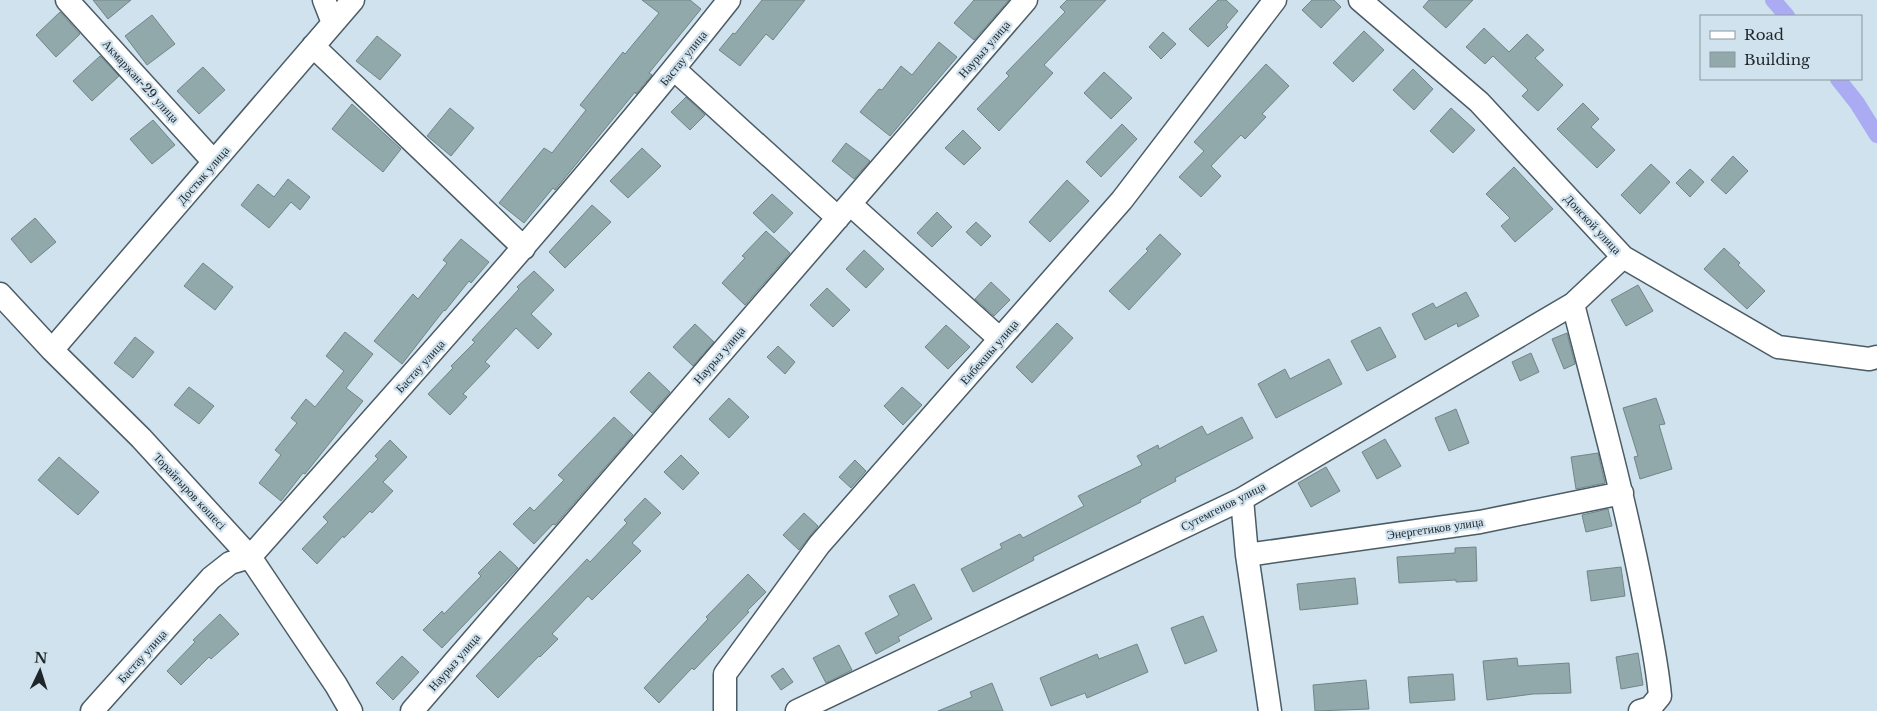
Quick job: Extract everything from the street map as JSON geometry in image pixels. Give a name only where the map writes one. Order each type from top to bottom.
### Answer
[{"type":"street","name":"Акмаржан-29 улица","points":[[67,0],[214,162]]},
{"type":"street","points":[[324,0],[333,24]]},
{"type":"street","name":"Достык улица","points":[[52,350],[353,0]]},
{"type":"street","name":"Бастау улица","points":[[92,711],[211,578],[230,563],[250,556],[524,248],[674,69],[729,0]]},
{"type":"street","name":"Наурыз улица","points":[[412,711],[1026,0]]},
{"type":"street","name":"Енбекшы улица","points":[[725,711],[725,674],[819,545],[1122,200],[1275,0]]},
{"type":"street","name":"Донской улица","points":[[1360,0],[1479,102],[1623,257],[1778,347],[1869,359],[1877,357]]},
{"type":"street","points":[[313,46],[524,248]]},
{"type":"street","points":[[674,69],[1000,339]]},
{"type":"street","name":"Сутемгенов улица","points":[[797,711],[1242,499],[1573,304],[1623,257]]},
{"type":"street","name":"Торайғыров көшесі","points":[[0,294],[52,350],[141,438],[250,556],[351,711]]},
{"type":"street","points":[[1573,304],[1622,493],[1640,575],[1658,677],[1660,696],[1650,708],[1640,711]]},
{"type":"street","name":"Энергетиков улица","points":[[1247,555],[1480,522],[1622,493]]},
{"type":"street","points":[[1242,499],[1247,555],[1270,711]]},
{"type":"building","points":[[93,0],[131,0],[108,19]]},
{"type":"building","points":[[642,0],[690,0],[701,9],[649,73],[652,75],[636,94],[635,92],[555,190],[553,188],[524,223],[499,203],[544,148],[552,153],[586,110],[580,105],[623,52],[625,54],[659,13]]},
{"type":"building","points":[[762,0],[805,0],[773,40],[766,34],[740,66],[719,50],[733,33],[735,34]]},
{"type":"building","points":[[974,0],[1009,0],[974,40],[954,23]]},
{"type":"building","points":[[1067,0],[1106,0],[1044,65],[1053,73],[999,131],[977,109],[1009,76],[1006,73],[1065,12],[1060,7]]},
{"type":"building","points":[[1218,0],[1226,0],[1238,11],[1226,25],[1228,27],[1208,47],[1189,29]]},
{"type":"building","points":[[1312,0],[1334,0],[1341,7],[1321,28],[1302,10]]},
{"type":"building","points":[[1429,0],[1473,0],[1446,28],[1423,7]]},
{"type":"building","points":[[60,12],[80,34],[56,57],[36,35]]},
{"type":"building","points":[[152,15],[175,44],[147,65],[125,36]]},
{"type":"building","points":[[1484,28],[1509,52],[1527,34],[1544,50],[1535,58],[1563,85],[1538,111],[1522,96],[1528,90],[1493,56],[1485,64],[1466,47]]},
{"type":"building","points":[[1364,31],[1384,50],[1353,82],[1333,63]]},
{"type":"building","points":[[1163,32],[1176,44],[1161,59],[1149,47]]},
{"type":"building","points":[[377,36],[401,55],[380,80],[356,61]]},
{"type":"building","points":[[939,42],[957,57],[890,136],[860,112],[879,89],[882,90],[901,66],[912,75]]},
{"type":"building","points":[[100,56],[119,76],[92,101],[73,81]]},
{"type":"building","points":[[1266,64],[1289,86],[1262,114],[1266,117],[1245,139],[1241,135],[1211,166],[1221,176],[1201,197],[1179,177],[1204,151],[1194,142]]},
{"type":"building","points":[[203,67],[225,90],[199,114],[177,91]]},
{"type":"building","points":[[1413,69],[1433,89],[1414,110],[1393,90]]},
{"type":"building","points":[[1104,72],[1132,98],[1111,119],[1084,93]]},
{"type":"building","points":[[686,97],[705,115],[690,130],[671,112]]},
{"type":"building","points":[[1583,103],[1599,119],[1591,127],[1615,150],[1597,168],[1557,129]]},
{"type":"building","points":[[352,104],[401,149],[383,172],[332,129]]},
{"type":"building","points":[[450,108],[474,128],[451,156],[427,136]]},
{"type":"building","points":[[1451,108],[1475,130],[1453,153],[1430,131]]},
{"type":"building","points":[[153,120],[175,145],[152,164],[130,139]]},
{"type":"building","points":[[1122,124],[1137,139],[1101,177],[1086,162]]},
{"type":"building","points":[[963,130],[981,148],[964,165],[945,148]]},
{"type":"building","points":[[846,143],[870,161],[854,179],[832,161]]},
{"type":"building","points":[[642,148],[661,166],[628,198],[610,181]]},
{"type":"building","points":[[1733,156],[1748,171],[1726,194],[1711,180]]},
{"type":"building","points":[[1651,164],[1670,182],[1640,214],[1621,195]]},
{"type":"building","points":[[1514,167],[1553,209],[1515,242],[1501,226],[1510,218],[1486,194]]},
{"type":"building","points":[[1690,169],[1704,182],[1690,197],[1676,183]]},
{"type":"building","points":[[288,179],[310,197],[300,210],[291,202],[269,228],[241,205],[258,184],[274,197]]},
{"type":"building","points":[[1067,180],[1089,201],[1050,242],[1029,222]]},
{"type":"building","points":[[772,194],[793,213],[774,233],[753,213]]},
{"type":"building","points":[[592,205],[611,222],[565,268],[549,252]]},
{"type":"building","points":[[937,212],[952,227],[932,247],[917,233]]},
{"type":"building","points":[[35,218],[56,242],[31,263],[11,239]]},
{"type":"building","points":[[976,222],[991,236],[981,246],[966,232]]},
{"type":"building","points":[[766,231],[790,253],[745,305],[722,283],[745,258],[742,256]]},
{"type":"building","points":[[1160,234],[1181,254],[1129,310],[1109,291],[1148,251],[1146,249]]},
{"type":"building","points":[[461,239],[489,262],[471,283],[469,281],[444,310],[402,364],[374,341],[413,294],[418,299],[447,263],[443,260]]},
{"type":"building","points":[[1724,248],[1740,263],[1738,265],[1765,291],[1747,309],[1704,269]]},
{"type":"building","points":[[864,250],[884,269],[866,288],[846,269]]},
{"type":"building","points":[[203,263],[233,287],[215,310],[184,286]]},
{"type":"building","points":[[534,271],[554,290],[531,314],[552,334],[538,349],[516,328],[485,362],[490,366],[463,394],[467,397],[450,415],[428,394],[453,368],[451,366],[475,342],[472,340],[519,289],[517,287]]},
{"type":"building","points":[[991,282],[1010,300],[994,316],[975,299]]},
{"type":"building","points":[[1638,285],[1653,311],[1626,326],[1611,300]]},
{"type":"building","points":[[827,288],[850,310],[833,327],[810,305]]},
{"type":"building","points":[[1466,292],[1479,316],[1458,327],[1457,323],[1425,340],[1412,314],[1433,303],[1436,308]]},
{"type":"building","points":[[1057,323],[1073,338],[1032,383],[1016,367]]},
{"type":"building","points":[[695,324],[714,342],[693,366],[673,347]]},
{"type":"building","points":[[946,325],[970,347],[948,369],[925,347]]},
{"type":"building","points":[[1380,327],[1396,357],[1367,371],[1351,341]]},
{"type":"building","points":[[345,332],[373,354],[346,388],[363,401],[281,501],[259,483],[281,455],[275,450],[297,423],[291,418],[306,399],[315,407],[344,371],[326,356]]},
{"type":"building","points":[[1567,333],[1575,364],[1564,369],[1552,339]]},
{"type":"building","points":[[135,337],[154,352],[133,378],[114,363]]},
{"type":"building","points":[[778,346],[795,362],[785,374],[767,357]]},
{"type":"building","points":[[1531,353],[1539,372],[1520,381],[1512,362]]},
{"type":"building","points":[[1329,359],[1342,384],[1276,418],[1258,384],[1285,369],[1290,379]]},
{"type":"building","points":[[649,372],[670,392],[652,413],[630,392]]},
{"type":"building","points":[[189,387],[214,406],[199,424],[174,405]]},
{"type":"building","points":[[902,387],[922,405],[903,425],[884,406]]},
{"type":"building","points":[[729,398],[749,417],[729,438],[709,419]]},
{"type":"building","points":[[1656,398],[1665,424],[1659,425],[1672,469],[1640,479],[1634,457],[1638,456],[1623,408]]},
{"type":"building","points":[[1456,409],[1469,443],[1449,451],[1435,418]]},
{"type":"building","points":[[614,417],[633,435],[555,525],[553,524],[534,544],[513,524],[530,507],[534,511],[564,480],[558,475]]},
{"type":"building","points":[[1242,417],[1253,438],[1175,478],[1176,481],[1140,500],[1141,502],[1033,557],[1034,560],[973,592],[961,569],[1002,548],[1000,544],[1020,534],[1023,538],[1084,506],[1078,496],[1142,465],[1137,456],[1158,445],[1159,449],[1202,426],[1207,435]]},
{"type":"building","points":[[1385,439],[1401,466],[1377,479],[1362,452]]},
{"type":"building","points":[[390,440],[407,457],[383,482],[393,491],[372,513],[370,511],[344,538],[343,536],[317,564],[302,549],[328,522],[323,517],[378,459],[375,456]]},
{"type":"building","points":[[1598,453],[1605,483],[1576,489],[1571,457]]},
{"type":"building","points":[[681,455],[699,473],[683,490],[664,472]]},
{"type":"building","points":[[59,457],[99,492],[78,515],[38,480]]},
{"type":"building","points":[[855,460],[866,471],[851,488],[839,477]]},
{"type":"building","points":[[1326,467],[1340,491],[1311,507],[1298,483]]},
{"type":"building","points":[[645,498],[661,513],[632,543],[641,551],[592,600],[588,596],[552,634],[558,639],[498,698],[476,676],[587,559],[590,562],[627,523],[624,520]]},
{"type":"building","points":[[1608,509],[1612,526],[1586,532],[1582,515]]},
{"type":"building","points":[[804,513],[818,526],[799,550],[783,535]]},
{"type":"building","points":[[1476,547],[1477,581],[1456,582],[1456,580],[1399,583],[1397,557],[1455,553],[1455,548]]},
{"type":"building","points":[[500,551],[518,568],[442,648],[423,630],[442,611],[444,614],[481,576],[478,573]]},
{"type":"building","points":[[1621,567],[1625,596],[1591,601],[1587,571]]},
{"type":"building","points":[[748,574],[766,592],[694,670],[692,668],[659,703],[644,688],[708,619],[706,617]]},
{"type":"building","points":[[1355,578],[1358,604],[1300,610],[1297,584]]},
{"type":"building","points":[[914,584],[932,619],[898,637],[900,641],[876,654],[865,633],[899,615],[889,596]]},
{"type":"building","points":[[220,614],[239,634],[211,659],[209,657],[181,685],[167,671],[195,642],[193,640]]},
{"type":"building","points":[[1203,616],[1217,651],[1185,664],[1171,628]]},
{"type":"building","points":[[1137,644],[1148,672],[1087,698],[1085,693],[1051,706],[1040,678],[1097,654],[1099,659]]},
{"type":"building","points":[[839,645],[852,670],[826,683],[813,658]]},
{"type":"building","points":[[1638,653],[1643,685],[1621,689],[1616,657]]},
{"type":"building","points":[[402,656],[419,672],[393,700],[376,683]]},
{"type":"building","points":[[1517,658],[1518,666],[1569,663],[1571,693],[1533,694],[1487,700],[1483,661]]},
{"type":"building","points":[[783,668],[793,682],[781,690],[771,676]]},
{"type":"building","points":[[1453,674],[1455,700],[1410,703],[1408,677]]},
{"type":"building","points":[[1366,680],[1369,709],[1315,711],[1313,685]]},
{"type":"building","points":[[992,683],[1003,711],[938,711],[972,697],[970,692]]},
{"type":"waterway","points":[[1773,0],[1786,15]]},
{"type":"waterway","points":[[1839,80],[1857,103],[1877,135]]}]
